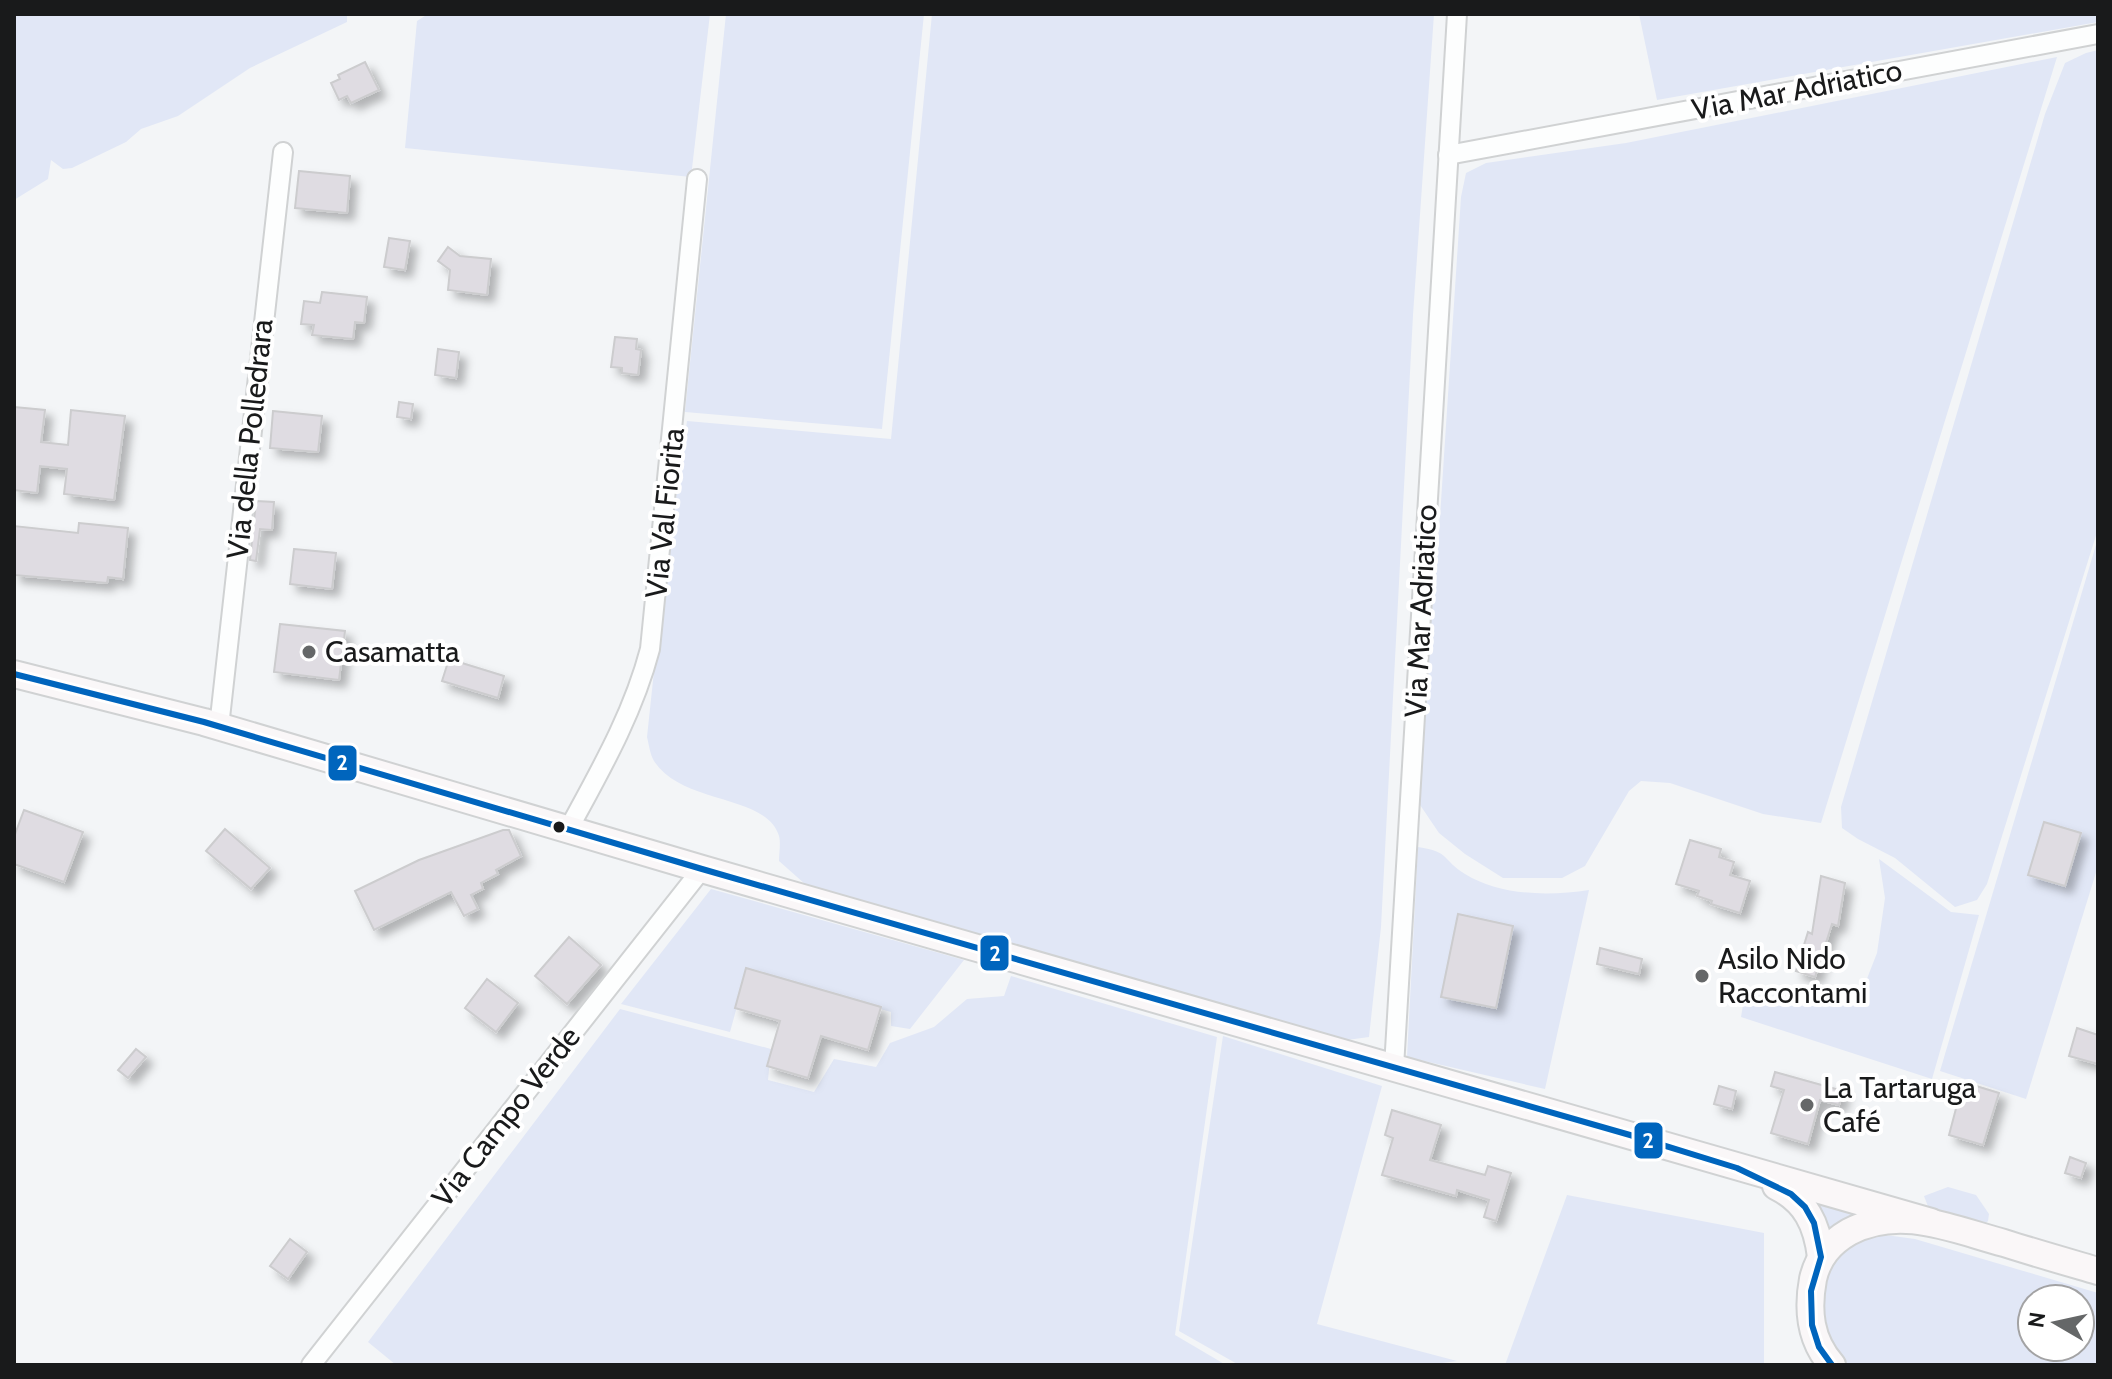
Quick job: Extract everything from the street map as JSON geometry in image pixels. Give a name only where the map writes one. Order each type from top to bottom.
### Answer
[{"type":"main road","points":[[14,674],[219,727],[2098,1271]]},
{"type":"main road","points":[[1737,1168],[1791,1194],[1805,1207],[1814,1223],[1821,1257]]},
{"type":"main road","points":[[1832,1365],[1819,1347],[1811,1318],[1813,1282],[1821,1257],[1839,1238],[1867,1224],[1895,1219],[1931,1222]]},
{"type":"street","name":"Via Mar Adriatico","points":[[1394,1067],[1457,14]]},
{"type":"street","name":"Via Mar Adriatico","points":[[1448,155],[2098,34]]},
{"type":"street","name":"Via della Polledrara","points":[[219,727],[283,152]]},
{"type":"street","name":"Via Val Fiorita","points":[[568,830],[620,732],[641,682],[650,649],[697,179]]},
{"type":"street","name":"Via Campo Verde","points":[[311,1365],[702,869]]},
{"type":"shaded area","points":[[14,14],[347,14],[347,22],[250,68],[178,116],[141,129],[126,142],[72,168],[63,169],[51,160],[48,179],[14,200]]},
{"type":"shaded area","points":[[428,14],[710,14],[691,177],[405,148],[417,21]]},
{"type":"shaded area","points":[[726,14],[924,14],[882,429],[685,412]]},
{"type":"shaded area","points":[[932,14],[1434,14],[1413,315],[1381,927],[1369,1037],[1347,1040],[805,884],[779,861],[780,839],[771,823],[742,805],[684,785],[667,775],[654,761],[647,737],[662,596],[687,421],[891,439]]},
{"type":"shaded area","points":[[1639,14],[2098,14],[2098,22],[1657,100]]},
{"type":"shaded area","points":[[2098,50],[2098,529],[1987,884],[1977,900],[1955,907],[1895,858],[1842,828],[1841,807],[2045,114],[2065,63]]},
{"type":"shaded area","points":[[2057,57],[1821,823],[1763,814],[1670,783],[1641,781],[1629,791],[1585,866],[1562,878],[1503,878],[1465,854],[1439,833],[1416,799],[1440,517],[1461,197],[1466,173],[1486,163],[1626,143]]},
{"type":"shaded area","points":[[2098,538],[2098,866],[2026,1099],[1940,1071]]},
{"type":"shaded area","points":[[1418,847],[1441,854],[1465,874],[1494,887],[1542,893],[1589,890],[1545,1089],[1407,1057]]},
{"type":"shaded area","points":[[1879,859],[1951,912],[1979,915],[1932,1079],[1741,1017],[1743,1005],[1813,1006],[1861,994],[1877,953],[1885,898]]},
{"type":"shaded area","points":[[711,889],[964,960],[910,1029],[891,1026],[891,1012],[747,970],[730,1032],[621,1004]]},
{"type":"shaded area","points":[[1011,976],[1217,1037],[1175,1335],[1226,1365],[396,1365],[368,1342],[620,1009],[771,1049],[768,1080],[814,1092],[834,1059],[876,1067],[890,1043],[934,1027],[967,999],[1004,996]]},
{"type":"shaded area","points":[[1223,1036],[1382,1086],[1317,1324],[1457,1361],[1428,1365],[1239,1365],[1179,1331]]},
{"type":"shaded area","points":[[1948,1187],[1976,1195],[1989,1214],[1988,1221],[1981,1228],[1929,1209],[1924,1196]]},
{"type":"shaded area","points":[[1567,1195],[1764,1233],[1764,1363],[1767,1365],[1505,1365]]},
{"type":"shaded area","points":[[1811,1197],[1877,1216],[1821,1244]]},
{"type":"shaded area","points":[[1878,1234],[1915,1239],[2064,1283],[2016,1283],[2016,1363],[2096,1363],[2098,1293],[2098,1365],[1848,1365],[1824,1339],[1821,1285],[1838,1255],[1852,1244]]},
{"type":"building","points":[[365,62],[379,90],[351,103],[347,96],[339,100],[331,83],[340,79],[338,75]]},
{"type":"building","points":[[299,171],[350,176],[347,213],[295,208]]},
{"type":"building","points":[[389,238],[410,241],[405,270],[384,267]]},
{"type":"building","points":[[448,247],[460,256],[491,259],[487,295],[448,290],[450,270],[438,261]]},
{"type":"building","points":[[322,292],[367,297],[364,323],[355,322],[353,339],[312,335],[314,325],[301,324],[304,301],[320,303]]},
{"type":"building","points":[[615,337],[637,339],[636,349],[641,350],[638,375],[622,373],[622,368],[611,367]]},
{"type":"building","points":[[438,349],[459,352],[456,378],[435,375]]},
{"type":"building","points":[[399,402],[413,404],[411,419],[397,417]]},
{"type":"building","points":[[14,407],[45,410],[41,442],[68,445],[71,410],[125,416],[114,500],[64,494],[67,469],[40,466],[37,493],[14,490]]},
{"type":"building","points":[[273,411],[322,416],[318,452],[270,448]]},
{"type":"building","points":[[256,501],[274,502],[272,530],[260,529],[256,561],[250,560]]},
{"type":"building","points":[[79,523],[128,528],[123,579],[108,577],[107,583],[14,575],[14,526],[78,533]]},
{"type":"building","points":[[294,549],[336,553],[332,589],[290,584]]},
{"type":"building","name":"Casamatta","points":[[280,624],[345,631],[339,680],[274,672]]},
{"type":"building","points":[[449,659],[504,676],[498,698],[442,681]]},
{"type":"building","points":[[24,810],[83,832],[64,882],[14,864],[14,837]]},
{"type":"building","points":[[2044,822],[2081,833],[2065,886],[2028,875]]},
{"type":"building","points":[[225,829],[270,868],[251,889],[206,851]]},
{"type":"building","points":[[509,830],[521,856],[496,870],[498,874],[481,883],[483,889],[471,895],[478,909],[464,916],[451,892],[374,930],[355,891],[419,860]]},
{"type":"building","points":[[1690,840],[1721,849],[1719,857],[1734,862],[1730,875],[1750,881],[1740,913],[1711,904],[1712,901],[1697,896],[1699,891],[1676,884]]},
{"type":"building","points":[[1821,876],[1845,883],[1838,926],[1832,924],[1815,977],[1796,971],[1808,932],[1812,934]]},
{"type":"building","points":[[1458,914],[1513,926],[1496,1008],[1441,997]]},
{"type":"building","points":[[569,937],[601,965],[567,1004],[535,976]]},
{"type":"building","points":[[1600,948],[1642,959],[1639,974],[1597,964]]},
{"type":"building","points":[[746,968],[881,1007],[868,1050],[821,1036],[808,1078],[767,1066],[780,1021],[735,1008]]},
{"type":"building","points":[[487,979],[518,1003],[496,1032],[465,1008]]},
{"type":"building","points":[[2077,1028],[2098,1035],[2098,1064],[2069,1056]]},
{"type":"building","points":[[136,1049],[146,1057],[128,1078],[118,1070]]},
{"type":"building","points":[[1775,1072],[1843,1091],[1839,1105],[1820,1100],[1808,1144],[1771,1133],[1784,1090],[1771,1086]]},
{"type":"building","points":[[1963,1082],[1999,1093],[1983,1145],[1949,1135]]},
{"type":"building","points":[[1719,1086],[1736,1091],[1732,1109],[1714,1104]]},
{"type":"building","points":[[1392,1110],[1441,1125],[1430,1160],[1485,1175],[1488,1166],[1511,1173],[1496,1221],[1484,1217],[1489,1200],[1457,1190],[1456,1196],[1382,1175],[1393,1138],[1385,1135]]},
{"type":"building","points":[[2070,1157],[2086,1163],[2081,1178],[2065,1173]]},
{"type":"building","points":[[290,1239],[307,1252],[288,1279],[270,1266]]},
{"type":"transit line","name":"2","points":[[14,674],[204,722],[1737,1168],[1791,1194],[1805,1207],[1814,1223],[1821,1257],[1811,1291],[1812,1325],[1819,1347],[1832,1365]]},
{"type":"place","name":"Casamatta","points":[[309,652]]},
{"type":"place","name":"Asilo Nido Raccontami","points":[[1702,976]]},
{"type":"place","name":"La Tartaruga Café","points":[[1807,1105]]}]
